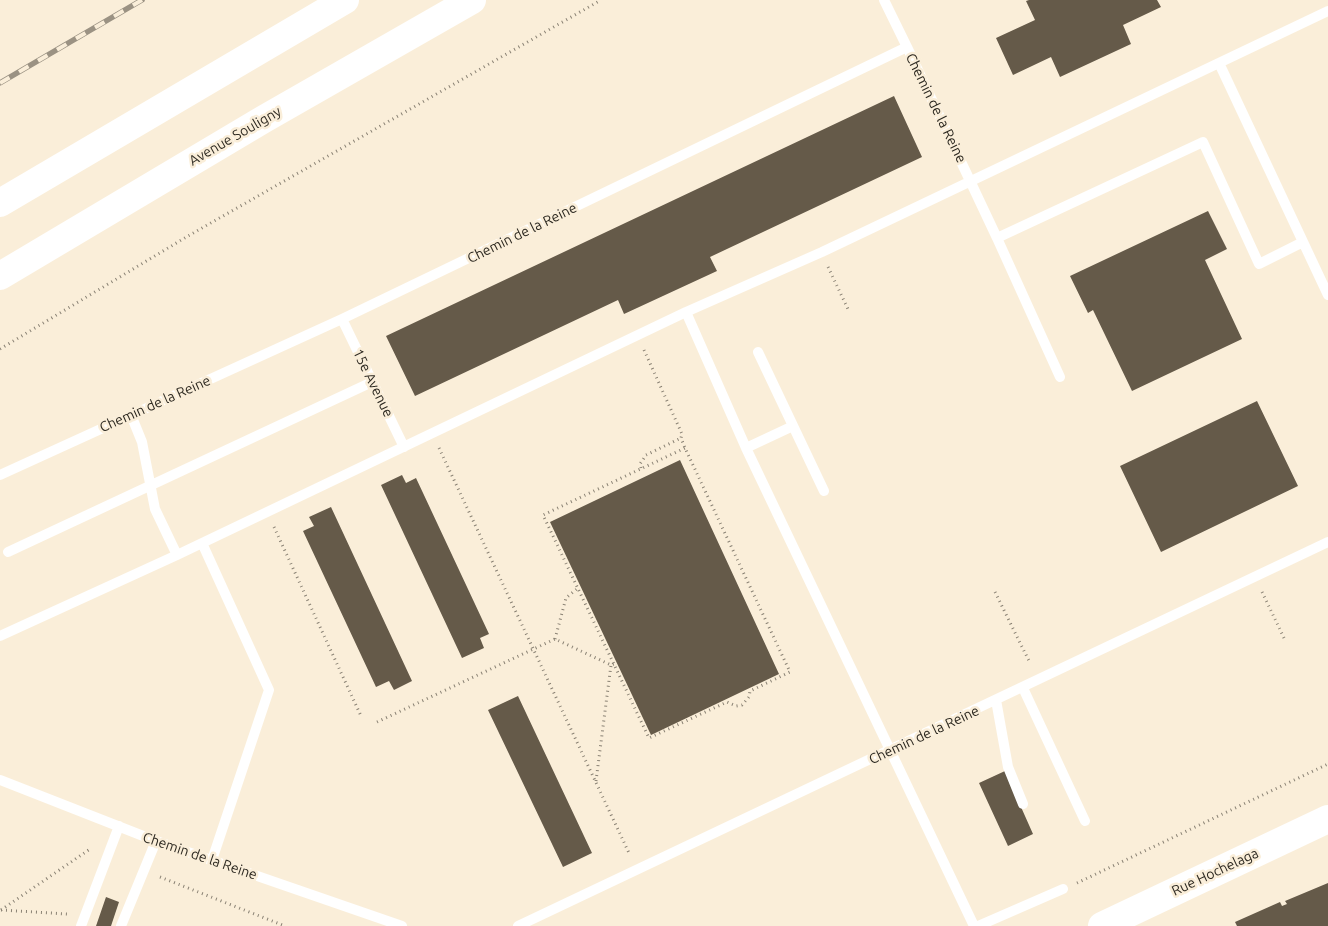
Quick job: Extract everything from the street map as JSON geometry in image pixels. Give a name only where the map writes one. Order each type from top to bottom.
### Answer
[{"type":"main road","points":[[0,203],[345,0]]},
{"type":"main road","name":"Avenue Souligny","points":[[0,276],[255,124],[472,0]]},
{"type":"main road","name":"Rue Hochelaga","points":[[1102,926],[1328,819]]},
{"type":"lane","points":[[884,0],[907,47]]},
{"type":"lane","points":[[0,636],[177,555],[686,312],[822,252],[1328,11]]},
{"type":"lane","name":"Chemin de la Reine","points":[[0,475],[342,319],[907,47],[971,181],[1060,378]]},
{"type":"lane","points":[[1219,64],[1328,295]]},
{"type":"lane","points":[[997,238],[1203,142],[1259,264],[1303,242]]},
{"type":"lane","points":[[686,312],[746,448],[974,926]]},
{"type":"lane","name":"15e Avenue","points":[[342,319],[404,447]]},
{"type":"lane","points":[[758,352],[824,491]]},
{"type":"lane","points":[[8,552],[372,382]]},
{"type":"lane","points":[[131,415],[142,442],[155,509],[177,555]]},
{"type":"lane","points":[[746,448],[793,426]]},
{"type":"lane","name":"Chemin de la Reine","points":[[518,926],[1328,542]]},
{"type":"lane","points":[[202,543],[269,690],[212,860]]},
{"type":"lane","points":[[1023,688],[1085,820]]},
{"type":"lane","points":[[996,700],[1008,767],[1023,804]]},
{"type":"lane","name":"Chemin de la Reine","points":[[0,780],[156,840],[402,926]]},
{"type":"lane","points":[[81,926],[119,826]]},
{"type":"lane","points":[[121,926],[156,840]]},
{"type":"lane","points":[[978,926],[1063,889]]},
{"type":"path","points":[[0,349],[188,236],[601,0]]},
{"type":"path","points":[[828,266],[848,309]]},
{"type":"path","points":[[643,348],[682,434],[681,438],[685,448],[790,672],[750,691],[749,697],[742,705],[736,706],[727,702],[649,738],[543,515],[685,448]]},
{"type":"path","points":[[642,468],[640,464],[646,455],[681,438]]},
{"type":"path","points":[[439,447],[629,853]]},
{"type":"path","points":[[273,524],[361,716]]},
{"type":"path","points":[[556,639],[566,598],[578,588]]},
{"type":"path","points":[[1262,591],[1285,640]]},
{"type":"path","points":[[996,592],[1023,647]]},
{"type":"path","points":[[377,722],[556,639],[613,664]]},
{"type":"path","points":[[595,782],[613,664]]},
{"type":"path","points":[[1063,889],[1328,764]]},
{"type":"path","points":[[72,914],[1,910],[90,849]]},
{"type":"path","points":[[155,875],[285,926]]},
{"type":"building","points":[[1157,0],[1161,7],[1123,25],[1131,44],[1060,77],[1051,57],[1013,75],[996,38],[1035,20],[1026,1]]},
{"type":"building","points":[[894,96],[922,157],[710,257],[717,271],[624,314],[618,300],[415,396],[386,336]]},
{"type":"building","points":[[1208,211],[1227,249],[1205,260],[1242,339],[1132,391],[1093,310],[1088,313],[1070,276]]},
{"type":"building","points":[[1257,401],[1298,486],[1161,552],[1120,466]]},
{"type":"building","points":[[680,460],[779,674],[651,735],[550,522]]},
{"type":"building","points":[[402,475],[406,483],[416,478],[489,634],[480,638],[484,648],[462,658],[381,485]]},
{"type":"building","points":[[331,507],[412,681],[394,690],[389,681],[376,687],[303,531],[314,526],[309,517]]},
{"type":"building","points":[[518,696],[592,853],[563,867],[488,710]]},
{"type":"building","points":[[1005,771],[1033,834],[1008,846],[979,783]]},
{"type":"building","points":[[1328,883],[1328,926],[1237,926],[1235,922],[1280,902],[1282,906],[1287,904],[1285,901]]},
{"type":"building","points":[[106,897],[119,902],[111,926],[96,926]]},
{"type":"railway","points":[[0,83],[142,0]]}]
